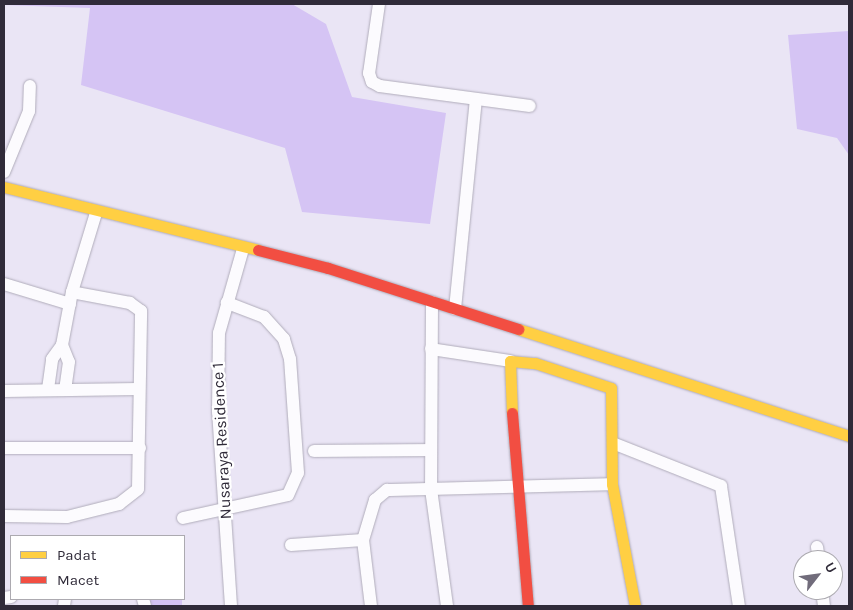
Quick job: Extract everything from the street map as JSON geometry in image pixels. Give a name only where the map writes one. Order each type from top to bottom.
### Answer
[{"type":"street","points":[[378,4],[369,73],[372,82],[476,100],[530,106]]},
{"type":"street","points":[[4,172],[29,111],[30,86]]},
{"type":"street","points":[[456,309],[476,100]]},
{"type":"street","points":[[4,187],[243,249],[328,268],[849,436]]},
{"type":"street","points":[[48,389],[52,359],[62,345],[71,298],[96,212]]},
{"type":"street","name":"Nusaraya Residence 1","points":[[231,606],[218,412],[219,333],[243,249]]},
{"type":"street","points":[[4,284],[71,298],[130,303],[141,311],[138,389],[140,448],[138,489],[127,500],[66,517],[4,516]]},
{"type":"street","points":[[432,302],[431,488],[447,606]]},
{"type":"street","points":[[183,518],[288,495],[298,473],[290,359],[284,339],[264,317],[227,303]]},
{"type":"street","points":[[62,345],[68,362],[66,389]]},
{"type":"street","points":[[431,349],[534,363],[607,383],[614,393],[615,444],[612,484],[635,606]]},
{"type":"street","points":[[510,360],[515,490],[528,606]]},
{"type":"street","points":[[4,391],[138,389]]},
{"type":"street","points":[[615,444],[721,486],[739,606]]},
{"type":"street","points":[[4,448],[140,448]]},
{"type":"street","points":[[314,451],[432,450]]},
{"type":"street","points":[[371,606],[363,540],[380,492],[431,488],[515,490],[612,484]]},
{"type":"street","points":[[291,545],[363,540]]},
{"type":"shaded area","points":[[292,4],[326,24],[352,97],[446,113],[430,224],[302,212],[285,148],[81,85],[90,8],[4,5]]},
{"type":"shaded area","points":[[849,31],[849,155],[837,138],[797,129],[788,35]]},
{"type":"shaded area","points":[[145,600],[182,600],[182,606],[145,606]]},
{"type":"traffic: slow","points":[[4,187],[258,250]]},
{"type":"traffic: slow","points":[[518,329],[849,436]]},
{"type":"traffic: slow","points":[[512,413],[510,361],[535,363],[611,388],[612,484],[635,606]]},
{"type":"traffic: jam","points":[[258,250],[328,268],[518,329]]},
{"type":"traffic: jam","points":[[512,413],[528,606]]}]
